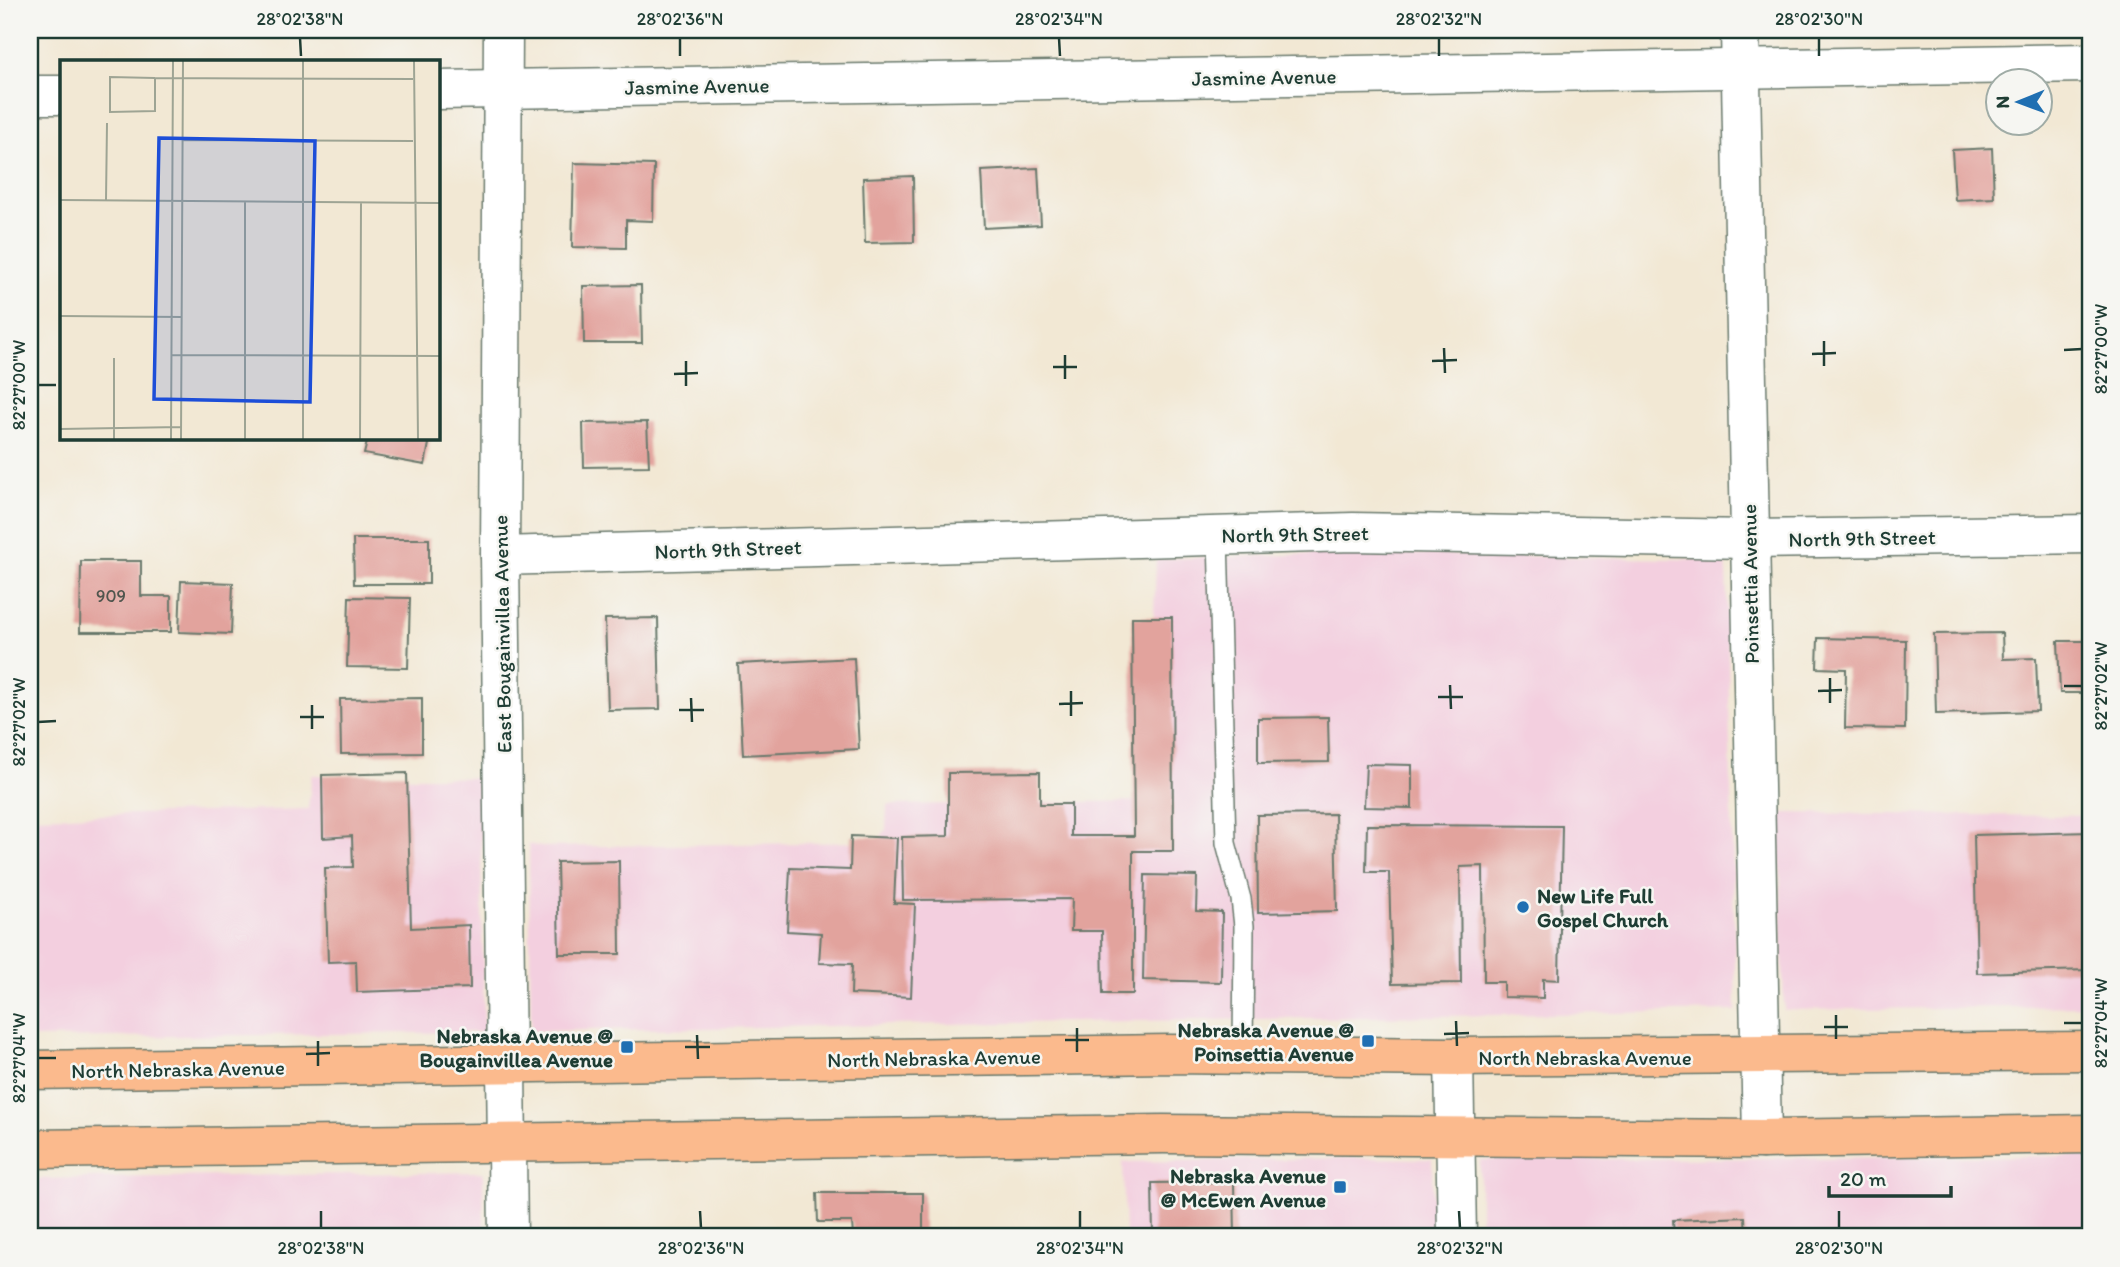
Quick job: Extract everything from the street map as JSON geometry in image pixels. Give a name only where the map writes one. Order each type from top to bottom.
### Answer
[{"type":"main road","name":"North Nebraska Avenue","points":[[30,1070],[1243,1055],[1761,1056],[2090,1051]]},
{"type":"main road","points":[[30,1149],[1163,1135],[1762,1139],[2090,1135]]},
{"type":"street","name":"East Bougainvillea Avenue","points":[[503,30],[500,556],[508,1237]]},
{"type":"street","name":"Poinsettia Avenue","points":[[1740,30],[1762,1139]]},
{"type":"street","name":"Jasmine Avenue","points":[[439,90],[2090,63]]},
{"type":"street","points":[[30,95],[60,94]]},
{"type":"street","name":"North 9th Street","points":[[500,556],[1353,532],[1749,539],[2090,534]]},
{"type":"street","points":[[1454,1057],[1457,1237]]},
{"type":"lane","points":[[1218,536],[1226,843],[1241,899],[1244,926],[1243,1055]]},
{"type":"shaded area","points":[[1354,553],[1726,560],[1736,1011],[531,1031],[529,844],[541,847],[867,842],[879,839],[886,830],[887,805],[1147,801],[1156,559]]},
{"type":"shaded area","points":[[312,775],[480,778],[484,1032],[34,1038],[30,817],[308,809]]},
{"type":"shaded area","points":[[1779,813],[2090,816],[2090,1006],[1784,1010]]},
{"type":"shaded area","points":[[2090,1156],[2090,1237],[1480,1237],[1480,1160]]},
{"type":"shaded area","points":[[1432,1159],[1433,1237],[1125,1237],[1123,1162]]},
{"type":"shaded area","points":[[483,1172],[484,1237],[30,1237],[30,1179]]},
{"type":"building","points":[[1992,148],[1994,198],[1955,200],[1952,150]]},
{"type":"building","points":[[574,163],[654,165],[653,221],[626,220],[626,248],[572,247]]},
{"type":"building","points":[[1038,168],[1041,225],[984,228],[981,171]]},
{"type":"building","points":[[913,176],[914,242],[865,243],[863,178]]},
{"type":"building","points":[[641,285],[642,343],[584,343],[583,286]]},
{"type":"building","points":[[647,422],[649,466],[584,467],[583,423]]},
{"type":"building","points":[[368,439],[430,439],[425,465],[364,454]]},
{"type":"building","points":[[353,539],[429,539],[429,584],[354,584]]},
{"type":"building","points":[[81,561],[141,561],[141,596],[171,596],[171,632],[80,632]]},
{"type":"building","points":[[181,581],[233,583],[231,634],[179,632]]},
{"type":"building","points":[[349,597],[410,598],[408,668],[347,667]]},
{"type":"building","points":[[1132,617],[1172,617],[1173,851],[1133,851],[1133,994],[1103,994],[1102,931],[1071,931],[1072,899],[903,900],[902,837],[948,836],[948,773],[1040,772],[1040,804],[1071,804],[1071,836],[1134,836]]},
{"type":"building","points":[[658,618],[660,709],[608,710],[605,619]]},
{"type":"building","points":[[2002,633],[2003,659],[2036,658],[2038,711],[1936,714],[1934,634]]},
{"type":"building","points":[[1818,638],[1906,640],[1905,729],[1845,728],[1846,669],[1817,668]]},
{"type":"building","points":[[2058,641],[2090,641],[2090,693],[2060,693]]},
{"type":"building","points":[[854,658],[859,749],[743,755],[738,664]]},
{"type":"building","points":[[422,698],[422,753],[341,754],[340,699]]},
{"type":"building","points":[[1328,717],[1329,762],[1258,763],[1258,718]]},
{"type":"building","points":[[1366,764],[1412,765],[1412,808],[1364,807]]},
{"type":"building","points":[[407,773],[411,928],[469,925],[470,988],[357,992],[356,961],[328,962],[325,868],[353,867],[352,836],[323,838],[322,775]]},
{"type":"building","points":[[1335,814],[1337,911],[1258,913],[1257,815]]},
{"type":"building","points":[[1367,825],[1562,826],[1559,980],[1543,979],[1543,998],[1504,997],[1504,982],[1484,982],[1483,866],[1460,867],[1461,983],[1392,984],[1389,872],[1366,872]]},
{"type":"building","points":[[2090,832],[2090,970],[1977,973],[1974,835]]},
{"type":"building","points":[[851,836],[897,838],[894,903],[915,904],[911,997],[851,994],[852,964],[819,963],[821,933],[787,931],[790,868],[850,870]]},
{"type":"building","points":[[619,861],[620,954],[559,954],[557,862]]},
{"type":"building","points":[[1145,875],[1197,876],[1196,911],[1222,912],[1221,982],[1143,980]]},
{"type":"building","points":[[1234,1182],[1235,1237],[1153,1237],[1152,1183]]},
{"type":"building","points":[[817,1193],[923,1193],[923,1237],[853,1237],[852,1222],[818,1222]]},
{"type":"building","points":[[1745,1217],[1746,1237],[1674,1237],[1673,1220]]},
{"type":"building","points":[[1381,1231],[1381,1237],[1323,1237],[1323,1232]]},
{"type":"place","name":"New Life Full Gospel Church","points":[[1523,907]]},
{"type":"place","name":"Nebraska Avenue @ Poinsettia Avenue","points":[[1368,1041]]},
{"type":"place","name":"Nebraska Avenue @ Bougainvillea Avenue","points":[[627,1047]]},
{"type":"place","name":"Nebraska Avenue @ McEwen Avenue","points":[[1340,1187]]}]
